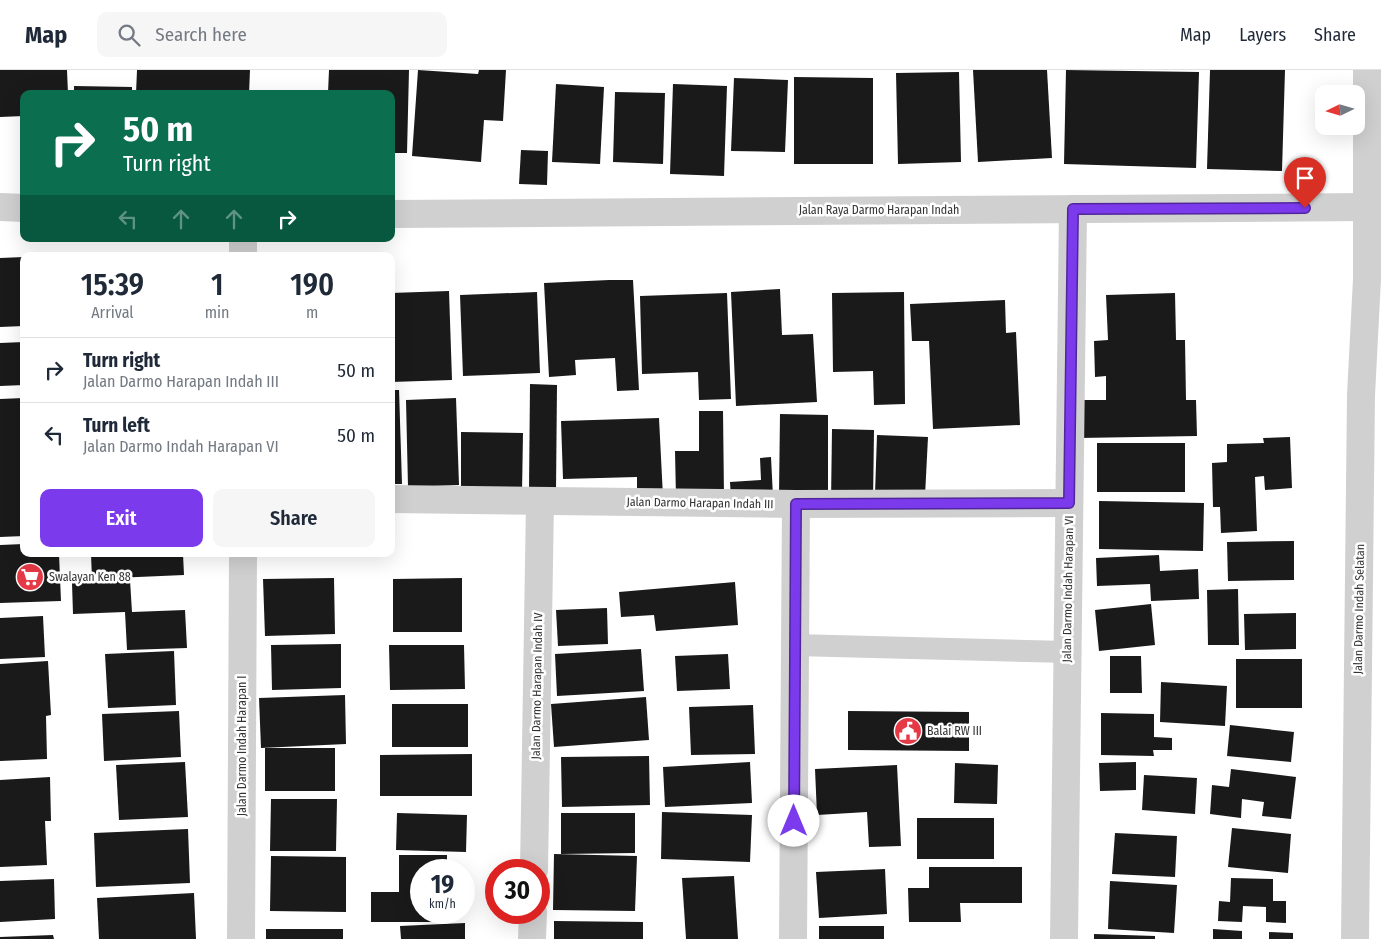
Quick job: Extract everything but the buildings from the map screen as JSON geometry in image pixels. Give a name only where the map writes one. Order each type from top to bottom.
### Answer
[{"type":"street","name":"Jalan Darmo Indah Selatan","points":[[1356,939],[1361,395],[1374,288],[1367,207],[1368,70]]},
{"type":"street","points":[[0,207],[20,208]]},
{"type":"street","name":"Jalan Raya Darmo Harapan Indah","points":[[395,214],[1367,207]]},
{"type":"street","name":"Jalan Darmo Indah Harapan VI","points":[[1064,939],[1073,209]]},
{"type":"street","name":"Jalan Darmo Harapan Indah III","points":[[395,500],[796,504],[1069,503]]},
{"type":"street","name":"Jalan Darmo Harapan Indah IV","points":[[534,859],[540,502]]},
{"type":"street","points":[[794,939],[796,504]]},
{"type":"street","name":"Jalan Darmo Indah Harapan I","points":[[241,939],[243,557]]},
{"type":"street","points":[[532,939],[533,924]]},
{"type":"lane","points":[[795,645],[1068,652]]},
{"type":"place","name":"Swalayan Ken 88","points":[[30,577]]},
{"type":"place","name":"Balai RW III","points":[[908,731]]},
{"type":"route","points":[[794,821],[796,504],[1069,503],[1073,209],[1305,208]]}]
